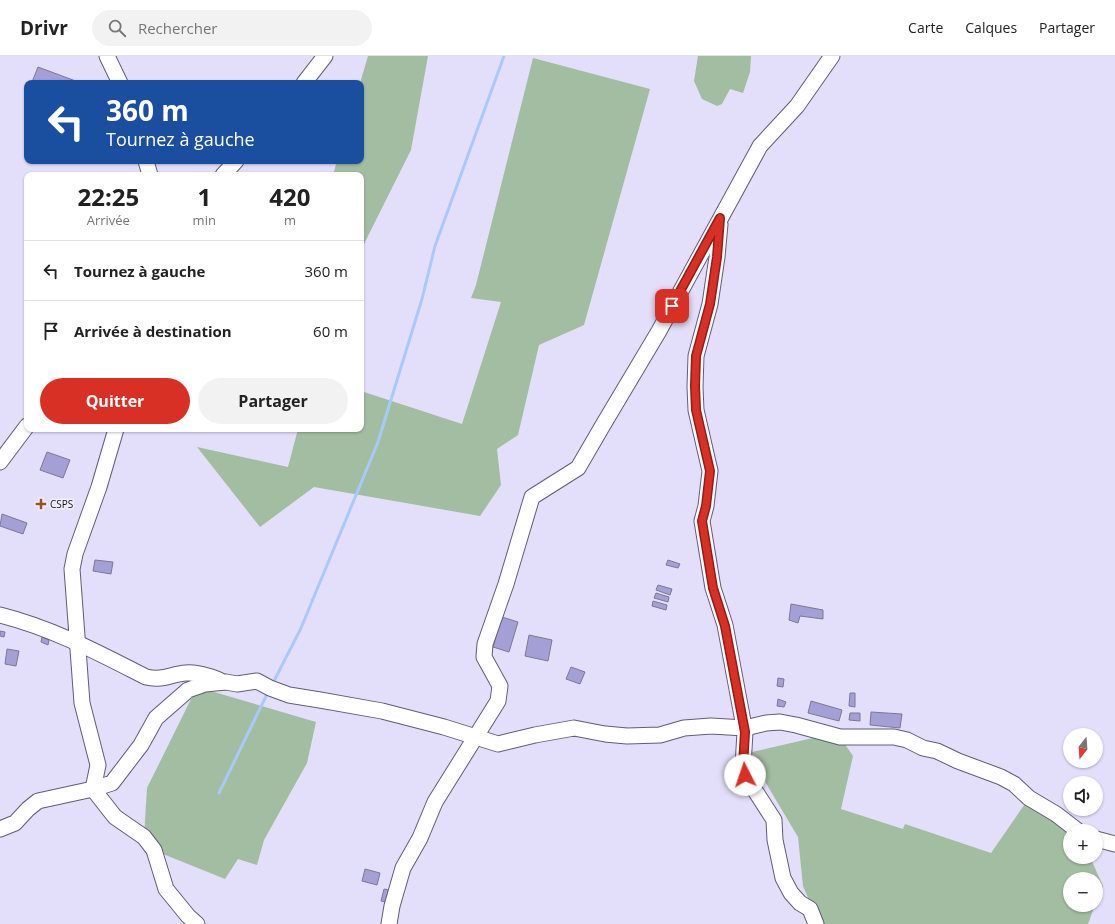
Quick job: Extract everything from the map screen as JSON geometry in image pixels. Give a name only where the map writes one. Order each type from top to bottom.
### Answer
[{"type":"street","points":[[107,56],[119,80]]},
{"type":"street","points":[[306,80],[325,56]]},
{"type":"street","points":[[388,924],[403,868],[420,838],[435,802],[498,701],[500,686],[484,657],[485,644],[506,584],[532,497],[578,468],[659,331],[760,146],[797,106],[832,56]]},
{"type":"street","points":[[226,172],[233,164]]},
{"type":"street","points":[[720,218],[717,257],[710,304],[696,356],[696,410],[710,471],[706,506],[702,521],[713,588],[725,626],[745,732],[743,766],[745,775],[774,820],[775,840],[783,878],[791,893],[800,903],[810,909],[816,924]]},
{"type":"street","points":[[0,462],[24,430]]},
{"type":"street","points":[[115,432],[99,487],[75,554],[72,569],[82,703],[98,765],[93,789],[115,817],[144,837],[154,850],[166,889],[188,916],[197,924]]},
{"type":"street","points":[[0,615],[23,621],[78,643],[146,677],[156,679],[187,673],[204,675],[237,684],[257,681],[289,696],[382,711],[498,744],[574,728],[605,734],[627,736],[660,735],[684,728],[711,726],[744,728],[766,722],[780,722],[796,725],[840,737],[894,737],[907,740],[923,748],[937,751],[958,761],[1001,777],[1014,784],[1029,798],[1056,814],[1069,824]]},
{"type":"street","points":[[0,829],[15,823],[38,801],[93,789],[112,783],[141,746],[156,718],[188,690],[205,684],[226,682]]},
{"type":"street","points":[[1103,841],[1115,844]]},
{"type":"green space","points":[[368,56],[428,56],[411,150],[364,244],[364,172],[334,172],[336,164],[364,164],[364,80],[361,80]]},
{"type":"green space","points":[[698,56],[751,56],[750,72],[743,93],[730,89],[722,104],[717,106],[702,99],[694,81]]},
{"type":"green space","points":[[533,58],[650,89],[584,325],[539,345],[518,435],[497,449],[501,485],[480,516],[314,487],[260,527],[197,447],[288,467],[297,432],[364,432],[364,392],[462,424],[501,302],[471,298],[476,285]]},
{"type":"green space","points":[[197,687],[316,722],[307,763],[264,840],[257,865],[238,859],[225,879],[158,852],[144,837],[147,788]]},
{"type":"green space","points":[[830,734],[840,737],[853,756],[841,809],[903,829],[905,824],[991,853],[1029,798],[1063,825],[1063,864],[1093,864],[1097,872],[1063,872],[1063,912],[1092,912],[1088,924],[819,924],[803,886],[798,837],[748,753]]},
{"type":"building","points":[[38,67],[73,80],[33,80]]},
{"type":"building","points":[[47,452],[70,460],[63,478],[40,470]]},
{"type":"building","points":[[2,514],[27,523],[23,534],[0,526]]},
{"type":"building","points":[[95,560],[113,562],[111,574],[93,571]]},
{"type":"building","points":[[668,560],[680,564],[678,568],[666,565]]},
{"type":"building","points":[[658,585],[672,589],[670,595],[656,590]]},
{"type":"building","points":[[656,593],[669,597],[668,602],[654,598]]},
{"type":"building","points":[[653,601],[667,605],[666,610],[652,606]]},
{"type":"building","points":[[791,604],[823,610],[823,619],[800,616],[798,623],[789,620]]},
{"type":"building","points":[[502,617],[518,622],[509,652],[493,647]]},
{"type":"building","points":[[0,631],[5,632],[4,637],[0,636]]},
{"type":"building","points":[[529,635],[552,640],[548,661],[525,656]]},
{"type":"building","points":[[42,637],[49,640],[48,645],[41,642]]},
{"type":"building","points":[[7,649],[19,651],[16,666],[5,664]]},
{"type":"building","points":[[571,667],[585,672],[580,684],[566,679]]},
{"type":"building","points":[[778,678],[784,679],[783,687],[777,686]]},
{"type":"building","points":[[850,693],[855,693],[855,707],[849,706]]},
{"type":"building","points":[[778,699],[786,702],[784,707],[777,706]]},
{"type":"building","points":[[811,701],[842,710],[839,721],[808,713]]},
{"type":"building","points":[[871,712],[902,714],[900,728],[870,725]]},
{"type":"building","points":[[850,713],[860,713],[860,721],[849,720]]},
{"type":"building","points":[[365,869],[380,873],[377,885],[362,881]]},
{"type":"building","points":[[384,889],[389,890],[386,902],[381,901]]},
{"type":"waterway","points":[[273,683],[301,628],[378,442],[422,299],[435,246],[504,56]]},
{"type":"waterway","points":[[219,793],[268,692]]},
{"type":"place","name":"CSPS","points":[[41,504]]},
{"type":"route","points":[[672,306],[720,218],[717,257],[710,304],[696,356],[696,410],[710,471],[706,506],[702,521],[713,588],[725,626],[745,732],[743,766],[745,775]]}]
